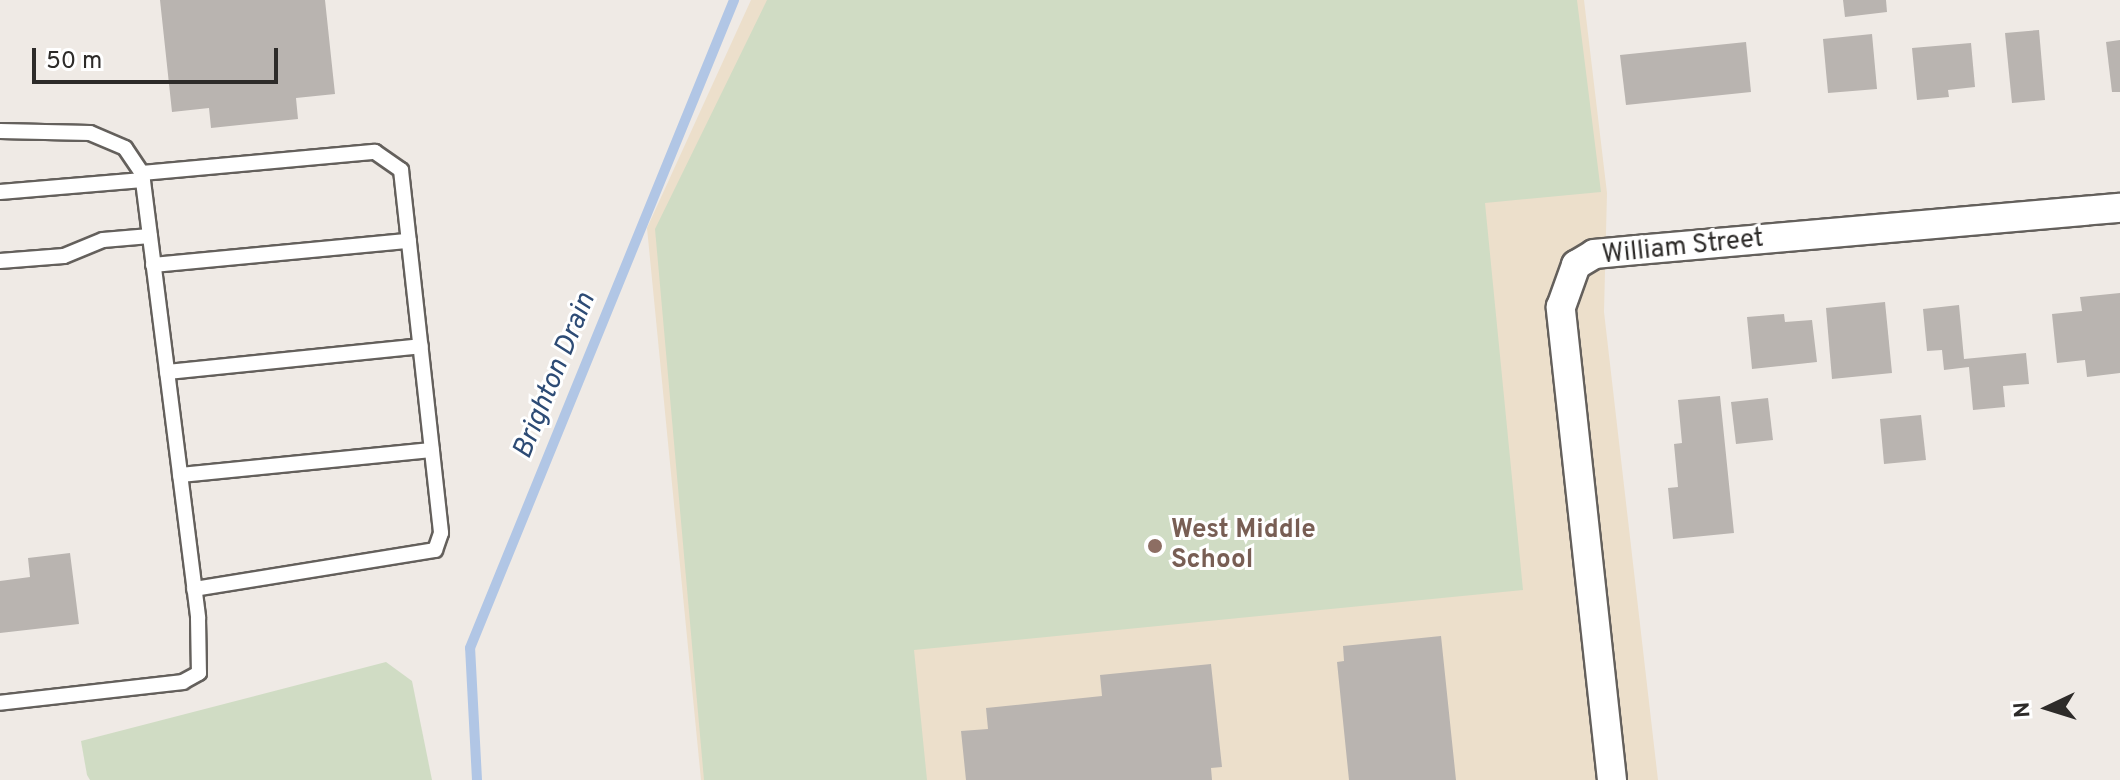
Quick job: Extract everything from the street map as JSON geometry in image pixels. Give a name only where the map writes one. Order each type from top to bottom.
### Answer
[{"type":"street","name":"William Street","points":[[1612,780],[1561,307],[1576,265],[1594,254],[2120,208]]},
{"type":"lane","points":[[0,131],[90,133],[125,148],[142,176],[194,589],[199,673],[183,682],[0,703]]},
{"type":"lane","points":[[0,192],[375,152],[401,170],[441,533],[435,550],[194,589]]},
{"type":"lane","points":[[0,261],[64,256],[103,240],[150,236]]},
{"type":"lane","points":[[153,265],[409,241]]},
{"type":"lane","points":[[167,372],[421,346]]},
{"type":"lane","points":[[180,475],[432,450]]},
{"type":"shaded area","name":"West Middle School","points":[[751,0],[1584,0],[1607,193],[1604,312],[1658,780],[701,780],[647,228]]},
{"type":"green space","name":"West Middle School","points":[[767,0],[1577,0],[1601,192],[1485,203],[1523,590],[914,650],[927,780],[704,780],[655,229]]},
{"type":"green space","points":[[386,662],[412,681],[432,780],[90,780],[87,775],[81,741]]},
{"type":"building","points":[[160,0],[325,0],[335,94],[296,98],[298,119],[211,128],[209,108],[172,112]]},
{"type":"building","points":[[1843,0],[1886,0],[1887,12],[1845,17]]},
{"type":"building","points":[[2039,30],[2045,100],[2012,103],[2005,33]]},
{"type":"building","points":[[1872,34],[1877,89],[1828,93],[1823,39]]},
{"type":"building","points":[[2120,40],[2120,92],[2112,92],[2106,42]]},
{"type":"building","points":[[1746,42],[1751,92],[1626,105],[1620,55]]},
{"type":"building","points":[[1971,43],[1975,87],[1948,90],[1949,97],[1917,100],[1912,48]]},
{"type":"building","points":[[2120,293],[2120,373],[2087,377],[2085,360],[2057,363],[2052,314],[2082,311],[2080,297]]},
{"type":"building","points":[[1885,302],[1892,373],[1832,379],[1826,308]]},
{"type":"building","points":[[1959,305],[1964,359],[2026,353],[2029,384],[2003,386],[2005,407],[1973,410],[1969,367],[1944,370],[1942,350],[1927,351],[1923,309]]},
{"type":"building","points":[[1784,314],[1785,322],[1812,320],[1817,362],[1752,369],[1747,317]]},
{"type":"building","points":[[1720,396],[1734,533],[1673,539],[1668,488],[1678,487],[1674,444],[1682,443],[1678,400]]},
{"type":"building","points":[[1768,398],[1773,440],[1736,444],[1731,402]]},
{"type":"building","points":[[1921,415],[1926,460],[1884,464],[1880,419]]},
{"type":"building","points":[[70,553],[79,624],[0,633],[0,581],[30,577],[28,558]]},
{"type":"building","name":"West Middle School","points":[[1441,636],[1456,780],[1349,780],[1337,662],[1344,661],[1343,646]]},
{"type":"building","points":[[1211,664],[1222,767],[1211,768],[1212,780],[966,780],[961,731],[988,729],[986,708],[1102,696],[1100,675]]},
{"type":"waterway","name":"Brighton Drain","points":[[477,780],[470,648],[734,0]]},
{"type":"place","name":"West Middle School","points":[[1155,546]]}]
